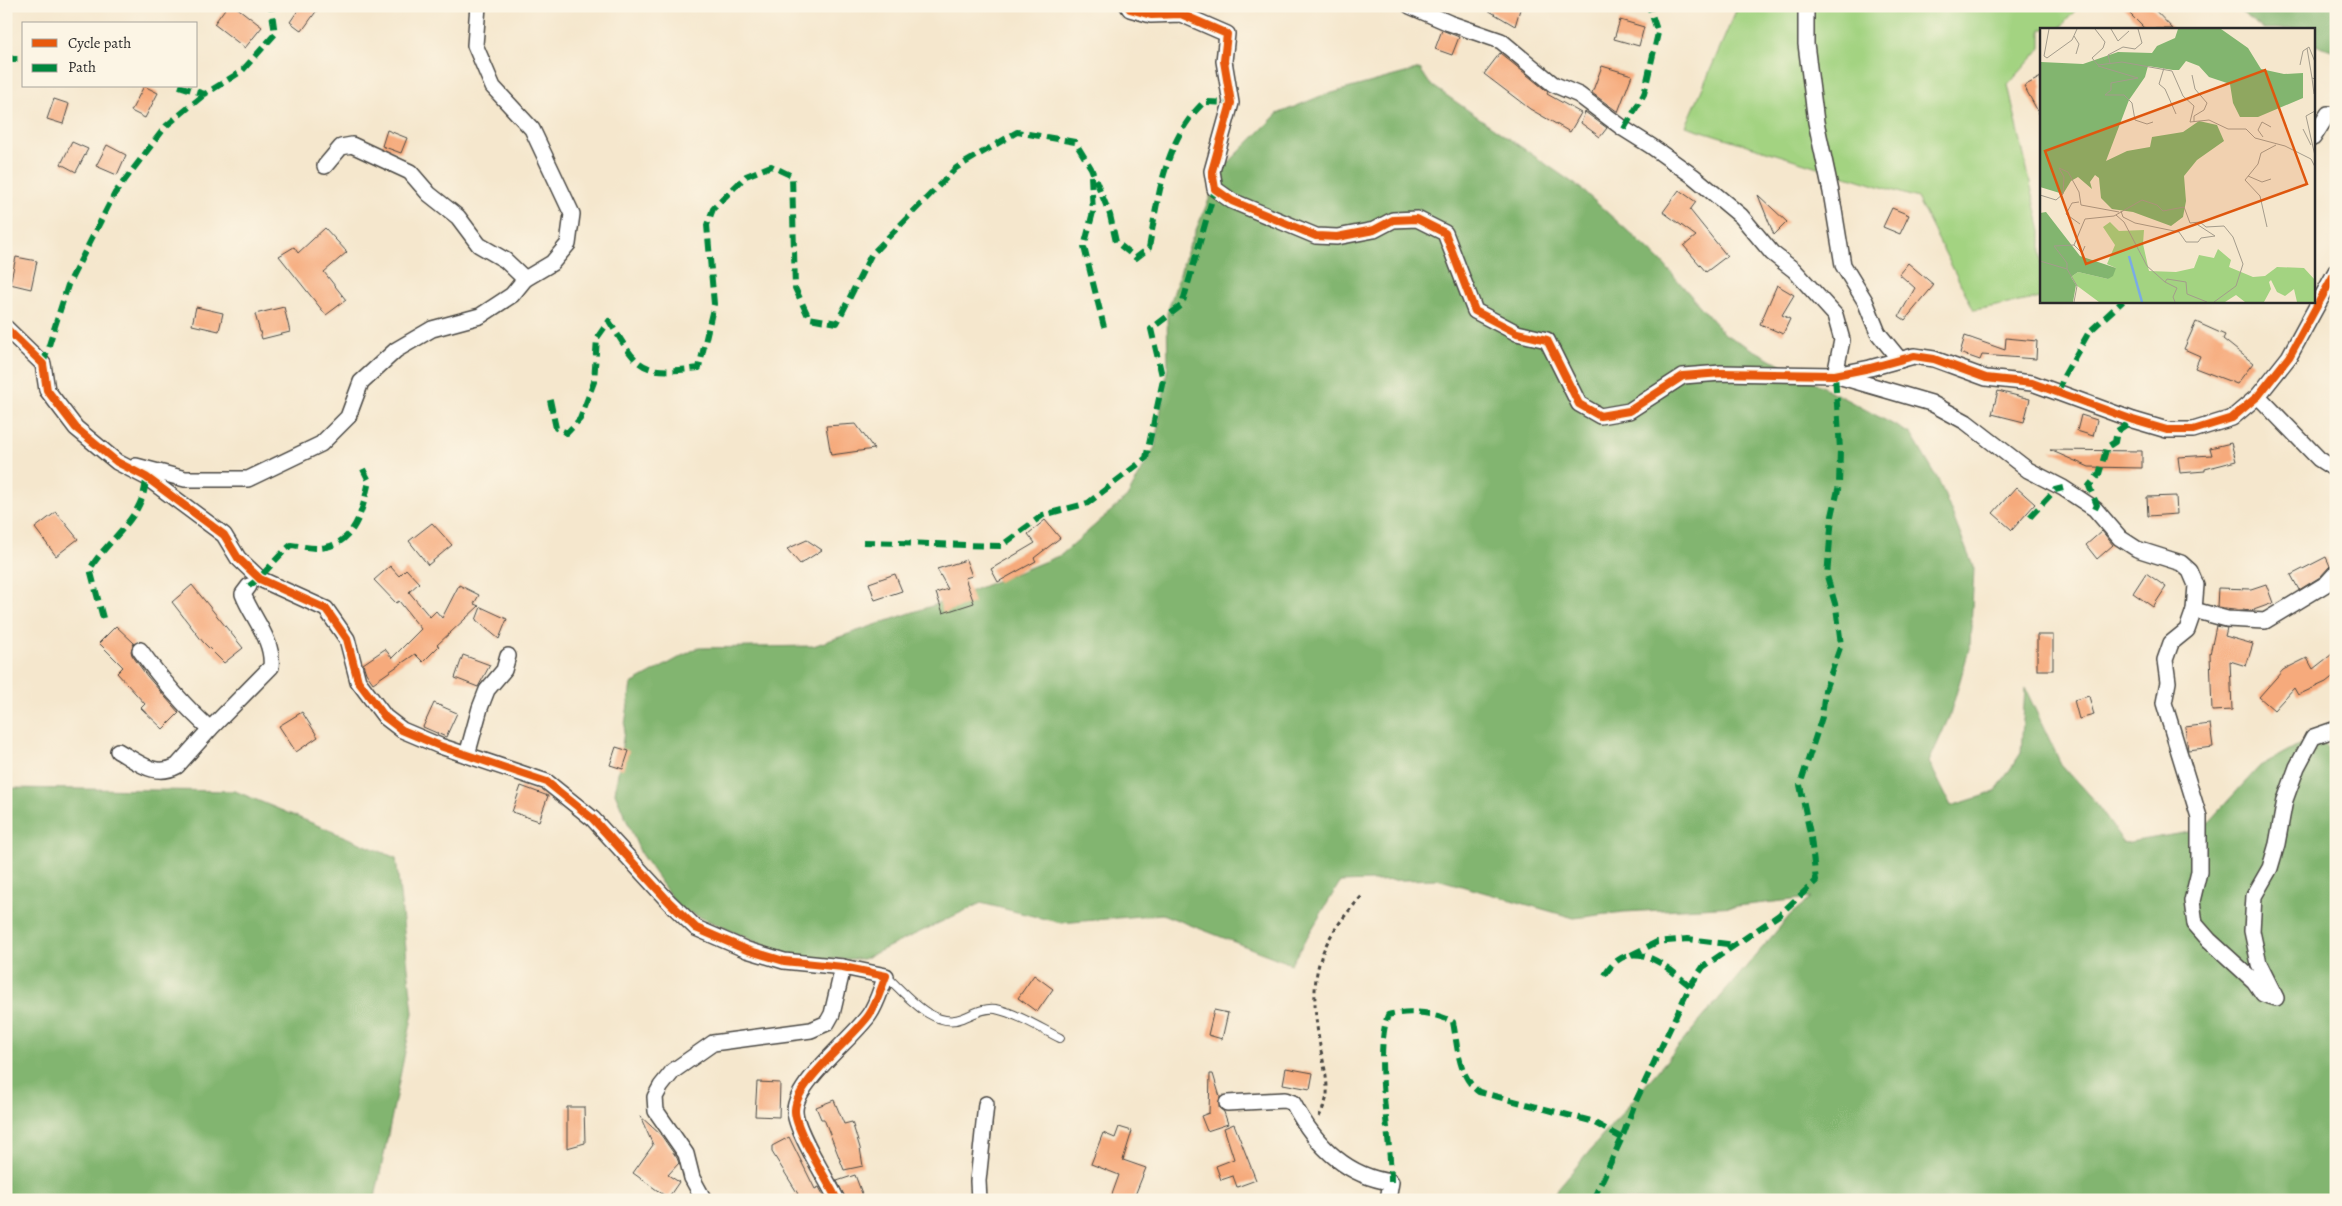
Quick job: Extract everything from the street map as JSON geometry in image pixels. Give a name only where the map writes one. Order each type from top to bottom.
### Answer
[{"type":"street","points":[[117,462],[185,479],[248,479],[321,444],[348,417],[360,382],[396,350],[432,329],[480,316],[512,295],[525,279],[552,263],[568,244],[572,214],[532,129],[493,87],[475,45],[478,6]]},
{"type":"street","points":[[1128,6],[1130,9],[1151,15],[1178,10],[1227,34],[1224,61],[1231,103],[1212,171],[1214,189],[1232,201],[1316,236],[1337,237],[1374,230],[1393,220],[1417,219],[1445,233],[1475,311],[1517,333],[1546,340],[1579,404],[1600,416],[1629,411],[1683,376],[1721,374],[1835,375],[1914,356],[1934,359],[1986,378],[2032,383],[2133,420],[2167,430],[2193,430],[2232,418],[2258,396],[2288,357],[2336,271]]},
{"type":"street","points":[[1410,6],[1501,41],[1552,84],[1579,95],[1693,176],[1741,216],[1772,254],[1794,270],[1835,315],[1842,340],[1835,375]]},
{"type":"street","points":[[1806,6],[1806,44],[1816,122],[1831,192],[1843,265],[1865,301],[1878,333],[1900,360]]},
{"type":"street","points":[[2314,136],[2328,114],[2336,115]]},
{"type":"street","points":[[325,166],[342,147],[352,145],[410,172],[429,194],[458,217],[479,246],[505,260],[525,279]]},
{"type":"street","points":[[6,328],[43,364],[47,390],[76,428],[117,462],[146,478],[224,535],[238,558],[260,579],[326,609],[347,639],[358,681],[385,717],[402,730],[467,755],[547,782],[593,819],[670,903],[696,928],[747,950],[784,961],[843,967],[886,976],[869,1015],[829,1058],[797,1101],[795,1112],[801,1132],[838,1200]]},
{"type":"street","points":[[1835,375],[1931,402],[1966,422],[2028,470],[2063,488],[2095,510],[2120,538],[2131,546],[2181,563],[2190,571],[2196,586],[2194,610],[2187,630],[2171,643],[2166,660],[2168,682],[2164,703],[2199,817],[2199,872],[2192,901],[2195,924],[2209,940],[2254,981],[2263,994],[2276,998],[2259,964],[2252,931],[2254,896],[2270,868],[2278,844],[2285,800],[2297,767],[2313,737],[2336,729]]},
{"type":"street","points":[[2258,396],[2318,458],[2336,470]]},
{"type":"street","points":[[2194,610],[2227,619],[2265,621],[2326,584],[2336,573]]},
{"type":"street","points":[[118,751],[153,771],[171,769],[177,766],[210,729],[271,667],[272,660],[265,635],[248,608],[243,594],[249,586]]},
{"type":"street","points":[[140,650],[160,677],[192,713],[210,729]]},
{"type":"street","points":[[467,755],[487,690],[504,670],[508,656]]},
{"type":"street","points":[[704,1200],[692,1178],[686,1154],[656,1111],[655,1097],[661,1086],[674,1071],[714,1043],[811,1030],[827,1023],[832,1014],[843,967]]},
{"type":"street","points":[[1227,1103],[1284,1100],[1293,1103],[1322,1146],[1354,1171],[1372,1180],[1392,1182],[1388,1200]]},
{"type":"street","points":[[979,1200],[978,1181],[986,1104]]},
{"type":"lane","points":[[886,976],[918,1005],[939,1020],[948,1022],[982,1010],[995,1009],[1060,1038]]},
{"type":"path","points":[[1313,1134],[1327,1096],[1314,1010],[1316,978],[1325,945],[1340,920],[1364,895]]},
{"type":"green space","points":[[1738,6],[2079,6],[2060,28],[2040,28],[2040,49],[2008,85],[2040,227],[2040,298],[1974,310],[1917,198],[1686,126]]},
{"type":"green space","points":[[2233,6],[2336,6],[2336,56],[2332,50],[2314,44],[2314,28],[2263,28]]},
{"type":"green space","points":[[1420,69],[1430,84],[1579,187],[1661,261],[1724,334],[1911,434],[1939,481],[1974,569],[1970,646],[1950,715],[1929,762],[1951,806],[1995,792],[2021,753],[2025,688],[2061,764],[2095,802],[2124,843],[2201,830],[2260,766],[2313,737],[2336,753],[2336,1200],[1548,1200],[1791,914],[1811,898],[1737,906],[1624,912],[1574,918],[1437,879],[1340,882],[1291,964],[1162,914],[1061,923],[981,903],[863,959],[795,959],[679,908],[641,854],[615,793],[631,684],[697,648],[813,646],[949,600],[1061,555],[1127,497],[1155,447],[1168,365],[1167,313],[1189,246],[1222,169],[1277,114],[1321,96]]},
{"type":"green space","points":[[6,788],[235,791],[396,858],[413,1013],[375,1198],[377,1200],[6,1200]]},
{"type":"building","points":[[227,6],[235,6],[262,27],[245,48],[214,24]]},
{"type":"building","points":[[301,6],[320,6],[302,31],[290,22]]},
{"type":"building","points":[[1481,6],[1521,6],[1515,26]]},
{"type":"building","points":[[2122,6],[2151,6],[2172,28],[2144,28]]},
{"type":"building","points":[[1620,20],[1644,27],[1639,46],[1614,39]]},
{"type":"building","points":[[1442,30],[1459,37],[1452,55],[1435,49]]},
{"type":"building","points":[[1500,53],[1548,92],[1547,94],[1581,113],[1570,132],[1530,109],[1484,74]]},
{"type":"building","points":[[1602,66],[1632,75],[1618,112],[1592,93]]},
{"type":"building","points":[[2040,78],[2040,115],[2024,86]]},
{"type":"building","points":[[143,88],[148,88],[158,93],[145,118],[131,111]]},
{"type":"building","points":[[54,99],[69,104],[63,124],[47,119]]},
{"type":"building","points":[[1585,112],[1607,128],[1600,137],[1581,123]]},
{"type":"building","points":[[387,130],[407,138],[401,153],[382,146]]},
{"type":"building","points":[[72,142],[88,149],[76,172],[61,164]]},
{"type":"building","points":[[107,145],[126,155],[117,175],[96,166]]},
{"type":"building","points":[[1679,190],[1696,202],[1690,210],[1727,256],[1706,272],[1684,246],[1696,236],[1663,212]]},
{"type":"building","points":[[1758,195],[1787,222],[1774,235]]},
{"type":"building","points":[[1892,208],[1909,215],[1900,234],[1883,227]]},
{"type":"building","points":[[325,228],[347,252],[324,272],[346,300],[326,315],[279,256],[294,247],[298,253]]},
{"type":"building","points":[[16,257],[37,261],[31,289],[10,284]]},
{"type":"building","points":[[1908,263],[1934,285],[1905,320],[1899,316],[1915,288],[1899,274]]},
{"type":"building","points":[[1777,285],[1794,295],[1782,315],[1790,319],[1783,334],[1760,324]]},
{"type":"building","points":[[196,307],[223,313],[219,331],[192,325]]},
{"type":"building","points":[[284,307],[290,332],[262,339],[255,314]]},
{"type":"building","points":[[2196,322],[2225,335],[2223,339],[2253,363],[2237,384],[2195,368],[2200,356],[2184,349]]},
{"type":"building","points":[[1965,336],[2005,350],[2006,338],[2037,341],[2036,359],[1982,355],[1980,360],[1960,353]]},
{"type":"building","points":[[1998,391],[2030,399],[2024,422],[1992,414]]},
{"type":"building","points":[[2081,415],[2097,420],[2093,436],[2077,431]]},
{"type":"building","points":[[856,424],[874,449],[831,455],[826,426]]},
{"type":"building","points":[[2231,443],[2236,461],[2205,469],[2205,471],[2180,473],[2178,457],[2212,455],[2210,448]]},
{"type":"building","points":[[2050,450],[2142,451],[2142,468],[2089,467]]},
{"type":"building","points":[[2016,487],[2035,504],[2012,530],[1993,513]]},
{"type":"building","points":[[2176,496],[2177,514],[2148,516],[2147,497]]},
{"type":"building","points":[[56,512],[78,539],[56,556],[35,528]]},
{"type":"building","points":[[1045,520],[1060,538],[1034,558],[1036,561],[998,582],[991,569],[1035,543],[1028,534]]},
{"type":"building","points":[[432,523],[452,545],[428,565],[409,541]]},
{"type":"building","points":[[2102,531],[2113,545],[2097,559],[2086,545]]},
{"type":"building","points":[[807,540],[822,550],[800,564],[787,549]]},
{"type":"building","points":[[2326,557],[2330,566],[2320,577],[2299,590],[2291,575]]},
{"type":"building","points":[[966,560],[972,576],[965,578],[974,603],[943,613],[936,593],[948,589],[937,569]]},
{"type":"building","points":[[390,566],[399,576],[406,569],[419,583],[409,592],[430,617],[436,611],[442,618],[459,585],[479,595],[474,604],[479,606],[437,645],[439,646],[423,662],[415,654],[373,683],[366,673],[363,664],[385,649],[392,658],[421,629],[399,601],[396,603],[374,580]]},
{"type":"building","points":[[2146,573],[2166,587],[2153,607],[2133,593]]},
{"type":"building","points":[[895,574],[902,591],[875,600],[869,583]]},
{"type":"building","points":[[2266,584],[2273,603],[2251,611],[2217,607],[2218,588],[2251,589]]},
{"type":"building","points":[[192,585],[243,648],[224,663],[203,642],[172,602]]},
{"type":"building","points":[[481,607],[507,619],[499,639],[476,620]]},
{"type":"building","points":[[116,626],[134,643],[131,651],[132,655],[147,676],[179,713],[163,729],[141,708],[145,704],[117,673],[123,667],[99,643]]},
{"type":"building","points":[[2216,626],[2227,628],[2225,636],[2253,644],[2246,666],[2230,661],[2232,710],[2212,711],[2210,654]]},
{"type":"building","points":[[2037,635],[2053,635],[2053,670],[2037,670]]},
{"type":"building","points":[[2336,651],[2336,674],[2326,682],[2298,695],[2294,688],[2274,710],[2259,697],[2283,670],[2307,658],[2313,669]]},
{"type":"building","points":[[463,655],[490,665],[478,687],[455,678]]},
{"type":"building","points":[[2089,696],[2094,715],[2079,719],[2074,700]]},
{"type":"building","points":[[434,703],[457,713],[446,737],[423,727]]},
{"type":"building","points":[[302,712],[318,737],[296,752],[279,726]]},
{"type":"building","points":[[2210,724],[2213,747],[2188,750],[2185,727]]},
{"type":"building","points":[[616,747],[629,751],[623,769],[610,765]]},
{"type":"building","points":[[521,786],[548,796],[539,821],[512,812]]},
{"type":"building","points":[[1034,975],[1053,989],[1037,1012],[1018,998]]},
{"type":"building","points":[[1214,1010],[1228,1013],[1222,1039],[1208,1035]]},
{"type":"building","points":[[1286,1068],[1313,1073],[1310,1089],[1283,1084]]},
{"type":"building","points":[[1210,1074],[1213,1074],[1220,1097],[1219,1108],[1224,1112],[1228,1124],[1207,1131],[1201,1116],[1209,1113]]},
{"type":"building","points":[[757,1082],[780,1083],[779,1117],[755,1116]]},
{"type":"building","points":[[834,1100],[844,1124],[852,1122],[863,1166],[844,1170],[824,1119],[821,1119],[816,1107]]},
{"type":"building","points":[[567,1107],[584,1107],[585,1143],[567,1148]]},
{"type":"building","points":[[640,1116],[661,1135],[679,1163],[668,1175],[679,1182],[668,1198],[633,1173],[653,1145]]},
{"type":"building","points":[[1234,1124],[1256,1180],[1237,1187],[1233,1176],[1221,1180],[1216,1166],[1234,1159],[1224,1128]]},
{"type":"building","points":[[1119,1127],[1132,1131],[1123,1160],[1146,1168],[1133,1200],[1110,1200],[1119,1175],[1091,1164],[1103,1133],[1115,1138]]},
{"type":"building","points":[[789,1137],[815,1189],[819,1187],[826,1200],[790,1200],[789,1197],[798,1194],[772,1152],[772,1146]]},
{"type":"building","points":[[855,1175],[863,1196],[846,1200],[837,1181]]},
{"type":"marked path","points":[[186,88],[205,94],[242,71],[275,34],[271,6]]},
{"type":"marked path","points":[[1624,129],[1644,94],[1658,33],[1649,6]]},
{"type":"marked path","points":[[6,56],[13,59],[22,59]]},
{"type":"marked path","points":[[43,364],[68,285],[115,193],[166,126],[205,94]]},
{"type":"marked path","points":[[550,400],[556,428],[567,433],[580,419],[594,382],[597,338],[609,321],[628,350],[643,366],[664,370],[699,368],[714,304],[707,225],[713,209],[746,176],[771,166],[792,176],[795,288],[809,318],[837,323],[871,255],[956,168],[1017,132],[1075,142],[1091,168],[1110,215],[1116,242],[1136,258],[1149,248],[1165,170],[1180,133],[1204,102],[1231,103]]},
{"type":"marked path","points":[[1091,176],[1093,212],[1084,247],[1104,327]]},
{"type":"marked path","points":[[863,542],[1001,546],[1043,515],[1088,503],[1146,458],[1163,380],[1151,329],[1182,305],[1215,189]]},
{"type":"marked path","points":[[2058,393],[2064,376],[2089,332],[2122,302]]},
{"type":"marked path","points":[[1593,1200],[1622,1138],[1635,1103],[1690,986],[1703,967],[1779,915],[1816,881],[1811,838],[1800,785],[1822,717],[1825,690],[1841,645],[1836,607],[1827,576],[1832,516],[1839,485],[1840,449],[1835,375]]},
{"type":"marked path","points":[[2095,509],[2097,505],[2089,486],[2099,474],[2107,447],[2115,442],[2117,431],[2133,420]]},
{"type":"marked path","points":[[249,586],[291,545],[322,548],[337,544],[345,538],[357,522],[364,501],[369,481],[363,469]]},
{"type":"marked path","points":[[103,618],[90,569],[133,516],[140,504],[146,477]]},
{"type":"marked path","points":[[2030,517],[2055,490],[2063,488]]},
{"type":"marked path","points":[[1631,955],[1657,942],[1688,939],[1736,945]]},
{"type":"marked path","points":[[1605,975],[1615,963],[1625,956],[1636,954],[1659,962],[1690,986]]},
{"type":"marked path","points":[[1391,1182],[1382,1052],[1388,1015],[1396,1013],[1430,1014],[1453,1022],[1463,1070],[1472,1085],[1479,1092],[1591,1121],[1622,1138]]},
{"type":"cycle path","points":[[1128,6],[1130,9],[1151,15],[1181,14],[1227,34],[1224,61],[1231,103],[1212,171],[1215,189],[1232,201],[1316,236],[1337,237],[1374,230],[1393,220],[1417,219],[1445,233],[1475,311],[1517,333],[1547,340],[1579,404],[1600,416],[1629,411],[1683,376],[1721,373],[1835,375],[1914,356],[1934,359],[1986,378],[2032,383],[2133,420],[2167,430],[2193,430],[2232,418],[2258,396],[2289,357],[2336,271]]},
{"type":"cycle path","points":[[6,328],[43,364],[47,390],[76,428],[117,462],[146,477],[224,535],[238,558],[260,579],[326,609],[347,639],[358,681],[385,717],[402,730],[440,746],[547,782],[593,819],[670,903],[696,928],[747,950],[784,961],[843,967],[886,976],[872,1011],[815,1074],[798,1099],[795,1110],[796,1119],[805,1142],[837,1200]]}]
